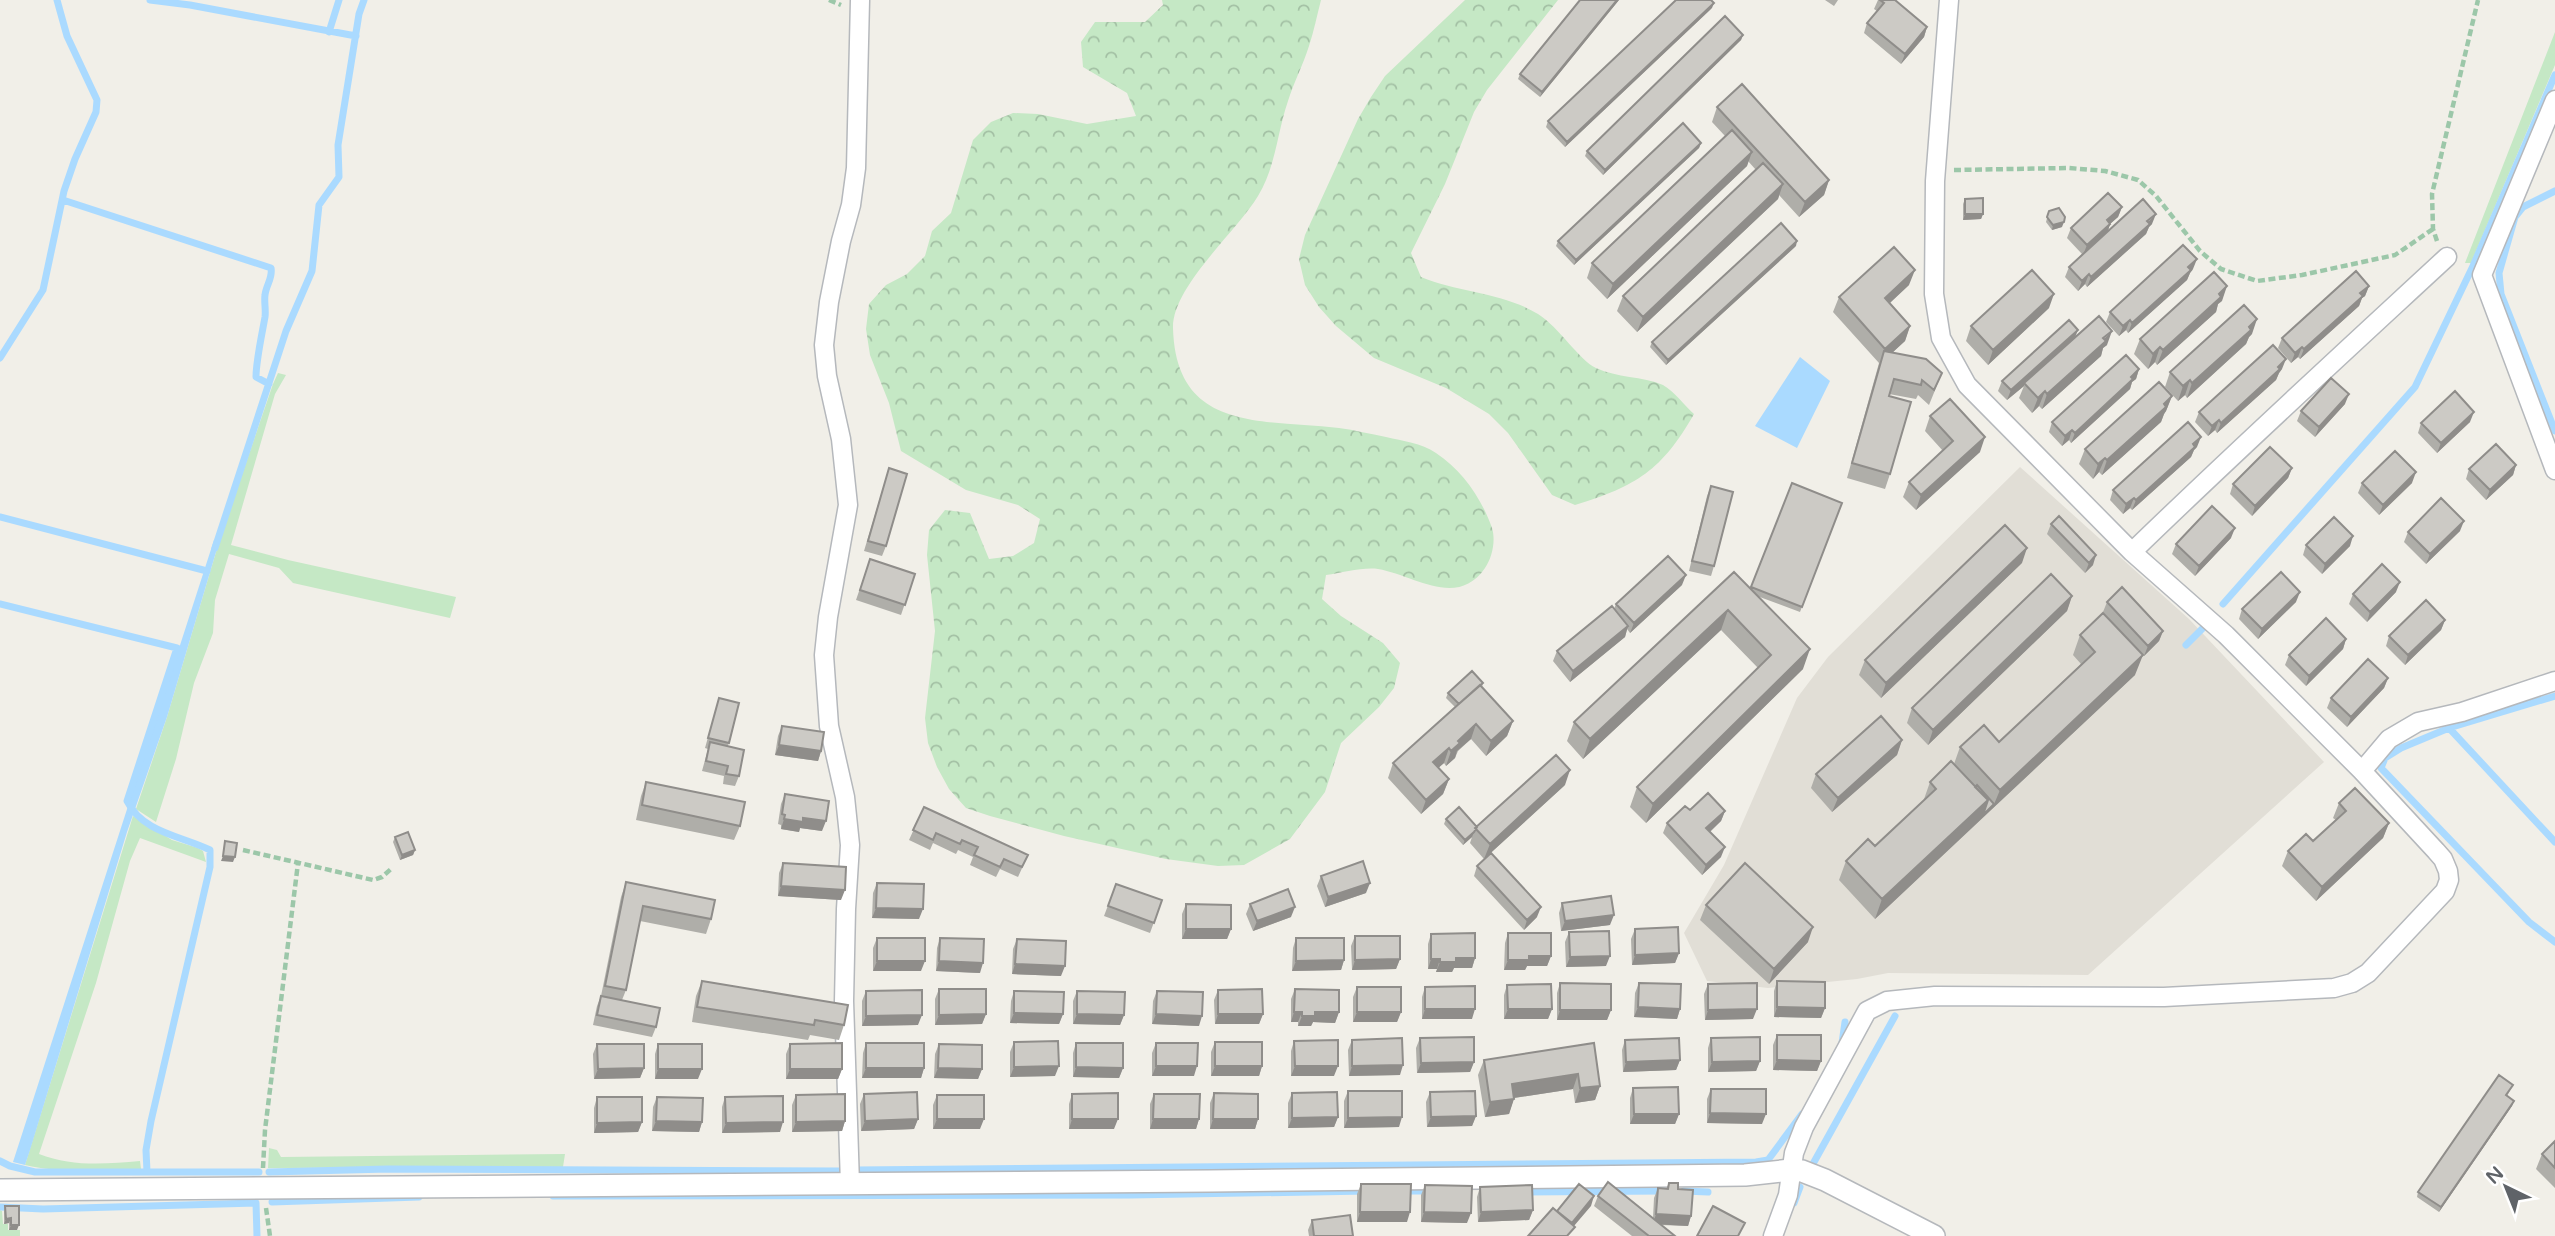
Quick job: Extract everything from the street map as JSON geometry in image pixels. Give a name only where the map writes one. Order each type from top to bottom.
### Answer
[{"type":"street","points":[[849,1184],[844,1001],[850,845],[845,797],[829,726],[824,655],[848,505],[841,439],[827,376],[824,345],[829,302],[851,205],[856,168],[860,0]]},
{"type":"street","points":[[1773,1236],[1788,1195],[1791,1170],[1804,1127],[1867,1011],[1887,1001],[1935,996],[2164,997],[2334,988],[2352,983],[2368,973],[2445,891],[2449,880],[2443,859],[2361,771],[2217,626],[2132,552],[1967,385],[1941,338],[1934,294],[1936,170],[1948,0]]},
{"type":"street","points":[[2555,100],[2482,275],[2555,470]]},
{"type":"street","points":[[2132,552],[2446,257]]},
{"type":"street","points":[[2361,771],[2389,740],[2418,722],[2462,712],[2555,681]]},
{"type":"street","points":[[9,1190],[1745,1175],[1791,1170],[1825,1180],[1934,1236]]},
{"type":"path","points":[[2446,257],[2432,229],[2432,194],[2478,0]]},
{"type":"path","points":[[1936,170],[2069,168],[2105,171],[2138,180],[2156,195],[2200,251],[2221,268],[2257,281],[2302,275],[2395,255],[2432,229]]},
{"type":"path","points":[[243,850],[373,880],[382,877],[391,869]]},
{"type":"path","points":[[270,1236],[263,1188],[265,1130],[298,863]]},
{"type":"shaded area","points":[[2020,467],[2189,619],[2324,762],[2088,975],[1888,973],[1857,979],[1768,988],[1707,981],[1684,933],[1724,865],[1797,698],[1828,657]]},
{"type":"green space","points":[[1162,0],[1321,0],[1311,40],[1284,113],[1273,161],[1264,185],[1248,210],[1194,277],[1176,312],[1173,328],[1178,362],[1190,387],[1207,403],[1229,414],[1254,420],[1351,430],[1412,443],[1430,450],[1454,468],[1470,486],[1483,506],[1494,538],[1493,549],[1485,568],[1474,580],[1462,586],[1434,586],[1378,569],[1359,569],[1326,575],[1322,599],[1341,616],[1383,643],[1400,663],[1394,688],[1379,707],[1341,743],[1325,792],[1290,839],[1244,865],[1218,866],[1166,859],[1064,836],[966,808],[949,789],[928,743],[925,718],[935,631],[927,555],[929,530],[945,510],[970,513],[989,559],[1013,556],[1034,543],[1040,519],[1018,505],[966,490],[901,451],[889,403],[870,355],[866,329],[869,304],[886,285],[907,274],[925,256],[932,231],[951,213],[973,140],[991,122],[1013,113],[1038,114],[1087,124],[1136,116],[1127,93],[1083,67],[1081,42],[1095,22],[1145,22],[1163,5]]},
{"type":"green space","points":[[1465,0],[1558,0],[1487,90],[1474,112],[1445,184],[1411,253],[1421,277],[1510,301],[1538,314],[1589,364],[1604,371],[1663,385],[1694,414],[1671,449],[1646,473],[1615,491],[1575,505],[1552,495],[1508,433],[1489,414],[1446,388],[1374,358],[1336,326],[1319,307],[1305,285],[1299,259],[1305,235],[1358,119],[1371,97],[1385,76]]},
{"type":"green space","points":[[2555,32],[2555,65],[2471,263],[2465,263]]},
{"type":"green space","points":[[278,373],[286,375],[275,394],[231,545],[456,597],[450,618],[293,583],[279,568],[229,554],[215,600],[213,633],[194,683],[176,759],[156,822],[136,809],[167,717],[219,542]]},
{"type":"green space","points":[[133,816],[172,840],[203,851],[206,862],[140,838],[130,861],[96,983],[39,1154],[76,1163],[140,1161],[141,1169],[68,1170],[25,1165]]},
{"type":"green space","points":[[269,1148],[277,1150],[281,1157],[565,1154],[563,1167],[268,1168]]},
{"type":"green space","points":[[0,1210],[3,1224],[8,1224],[8,1230],[20,1230],[20,1236],[0,1236]]},
{"type":"water","points":[[1800,357],[1830,381],[1797,448],[1755,426]]},
{"type":"water","points":[[214,540],[219,542],[167,717],[127,832],[30,1150],[25,1165],[13,1162]]},
{"type":"building","points":[[1580,0],[1617,0],[1542,92],[1520,74]]},
{"type":"building","points":[[1676,0],[1711,0],[1714,3],[1567,142],[1548,121]]},
{"type":"building","points":[[1880,0],[1895,0],[1927,27],[1905,54],[1867,23],[1884,3]]},
{"type":"building","points":[[1725,16],[1743,35],[1605,170],[1587,151]]},
{"type":"building","points":[[1742,84],[1829,180],[1805,202],[1717,107]]},
{"type":"building","points":[[1683,123],[1701,143],[1576,260],[1558,241]]},
{"type":"building","points":[[1732,130],[1752,152],[1613,284],[1592,263]]},
{"type":"building","points":[[1763,163],[1783,184],[1643,317],[1623,296]]},
{"type":"building","points":[[2108,193],[2122,207],[2107,220],[2110,224],[2087,245],[2071,228]]},
{"type":"building","points":[[1983,198],[1983,214],[1965,214],[1965,199]]},
{"type":"building","points":[[2143,199],[2156,214],[2147,221],[2150,224],[2091,277],[2089,274],[2082,281],[2069,267]]},
{"type":"building","points":[[2059,208],[2065,217],[2064,222],[2053,225],[2047,217],[2049,211]]},
{"type":"building","points":[[1781,223],[1797,241],[1668,360],[1652,342]]},
{"type":"building","points":[[2183,245],[2197,259],[2188,267],[2191,270],[2132,323],[2130,320],[2123,326],[2110,312]]},
{"type":"building","points":[[1894,247],[1915,270],[1885,298],[1910,326],[1885,349],[1839,297]]},
{"type":"building","points":[[2032,270],[2054,294],[1993,350],[1971,326]]},
{"type":"building","points":[[2356,271],[2369,286],[2360,293],[2363,296],[2304,349],[2302,347],[2295,353],[2282,338]]},
{"type":"building","points":[[2214,272],[2227,286],[2219,294],[2221,297],[2163,350],[2160,347],[2153,354],[2140,339]]},
{"type":"building","points":[[2244,305],[2257,319],[2249,327],[2251,330],[2192,383],[2190,380],[2183,386],[2170,372]]},
{"type":"building","points":[[2099,316],[2112,331],[2103,338],[2106,341],[2047,394],[2045,391],[2038,398],[2024,383]]},
{"type":"building","points":[[2069,320],[2078,330],[2011,390],[2002,381]]},
{"type":"building","points":[[2273,345],[2286,359],[2278,367],[2280,369],[2221,423],[2219,420],[2212,426],[2199,412]]},
{"type":"building","points":[[1884,351],[1926,359],[1942,373],[1934,390],[1922,380],[1921,385],[1894,379],[1889,396],[1911,402],[1890,474],[1852,463]]},
{"type":"building","points":[[2126,355],[2139,369],[2131,377],[2133,379],[2075,433],[2072,430],[2065,436],[2052,422]]},
{"type":"building","points":[[2331,378],[2349,394],[2319,427],[2301,411]]},
{"type":"building","points":[[2159,382],[2172,396],[2164,404],[2166,407],[2107,460],[2105,458],[2098,464],[2085,449]]},
{"type":"building","points":[[2455,391],[2474,412],[2441,443],[2421,423]]},
{"type":"building","points":[[1950,399],[1985,437],[1921,495],[1909,482],[1953,441],[1930,416]]},
{"type":"building","points":[[2188,422],[2201,437],[2193,444],[2195,447],[2136,500],[2134,498],[2126,504],[2113,490]]},
{"type":"building","points":[[2496,444],[2516,465],[2490,490],[2469,469]]},
{"type":"building","points":[[2270,447],[2292,468],[2255,506],[2233,484]]},
{"type":"building","points":[[2395,451],[2416,472],[2383,505],[2362,483]]},
{"type":"building","points":[[889,468],[907,474],[886,546],[868,541]]},
{"type":"building","points":[[1792,483],[1842,503],[1802,607],[1751,587]]},
{"type":"building","points":[[1711,486],[1733,492],[1714,566],[1692,561]]},
{"type":"building","points":[[2441,498],[2464,521],[2430,554],[2408,532]]},
{"type":"building","points":[[2212,506],[2235,528],[2199,566],[2176,544]]},
{"type":"building","points":[[2059,516],[2096,555],[2089,563],[2051,524]]},
{"type":"building","points":[[2334,517],[2353,536],[2325,564],[2306,545]]},
{"type":"building","points":[[2005,525],[2027,548],[1886,683],[1865,660]]},
{"type":"building","points":[[1668,556],[1686,575],[1634,623],[1616,604]]},
{"type":"building","points":[[870,559],[915,574],[905,605],[860,590]]},
{"type":"building","points":[[2382,564],[2400,582],[2370,612],[2353,594]]},
{"type":"building","points":[[1734,572],[1810,649],[1653,804],[1637,787],[1771,655],[1728,610],[1590,739],[1574,722]]},
{"type":"building","points":[[2281,572],[2300,592],[2262,629],[2242,609]]},
{"type":"building","points":[[2051,574],[2072,596],[1933,730],[1912,708]]},
{"type":"building","points":[[2122,587],[2163,631],[2148,646],[2107,602]]},
{"type":"building","points":[[2426,600],[2445,620],[2408,655],[2389,636]]},
{"type":"building","points":[[1612,606],[1628,626],[1573,671],[1557,651]]},
{"type":"building","points":[[2103,613],[2143,655],[2000,790],[1960,747],[1984,725],[1999,742],[2095,652],[2080,635]]},
{"type":"building","points":[[2326,618],[2346,639],[2309,676],[2289,655]]},
{"type":"building","points":[[2368,659],[2388,678],[2351,717],[2331,698]]},
{"type":"building","points":[[1472,671],[1483,683],[1459,704],[1448,693]]},
{"type":"building","points":[[1480,685],[1513,721],[1491,741],[1476,724],[1451,751],[1449,748],[1433,762],[1449,779],[1426,800],[1393,763]]},
{"type":"building","points":[[719,698],[739,703],[729,743],[708,738]]},
{"type":"building","points":[[1881,716],[1902,740],[1838,798],[1816,774]]},
{"type":"building","points":[[782,726],[824,732],[821,751],[779,745]]},
{"type":"building","points":[[710,742],[744,750],[739,776],[726,774],[728,766],[706,761]]},
{"type":"building","points":[[1556,755],[1570,770],[1490,844],[1475,828]]},
{"type":"building","points":[[1951,761],[1988,800],[1882,899],[1846,861],[1868,839],[1875,846],[1936,789],[1930,782]]},
{"type":"building","points":[[646,782],[745,802],[740,826],[642,805]]},
{"type":"building","points":[[1977,785],[1994,804],[1983,815],[1988,800],[1975,787]]},
{"type":"building","points":[[2355,788],[2389,823],[2322,887],[2288,851],[2306,834],[2313,841],[2346,811],[2339,803]]},
{"type":"building","points":[[1708,793],[1725,811],[1706,828],[1725,847],[1706,865],[1667,823],[1685,806],[1690,810]]},
{"type":"building","points":[[785,794],[829,801],[826,821],[784,819],[785,815],[782,814]]},
{"type":"building","points":[[924,807],[1028,855],[1022,867],[1004,859],[1000,867],[974,855],[978,847],[962,840],[960,844],[936,833],[933,840],[913,830]]},
{"type":"building","points":[[1459,807],[1477,827],[1465,840],[1446,819]]},
{"type":"building","points":[[408,832],[415,850],[402,855],[395,837]]},
{"type":"building","points":[[225,841],[237,843],[235,857],[223,856]]},
{"type":"building","points":[[1491,853],[1541,907],[1527,920],[1477,866]]},
{"type":"building","points":[[1363,861],[1370,883],[1328,897],[1321,876]]},
{"type":"building","points":[[783,863],[846,867],[845,890],[781,886]]},
{"type":"building","points":[[1745,863],[1813,927],[1774,969],[1706,905]]},
{"type":"building","points":[[626,882],[715,900],[711,919],[643,906],[626,990],[605,986]]},
{"type":"building","points":[[877,883],[924,884],[923,909],[876,908]]},
{"type":"building","points":[[1116,884],[1162,900],[1154,923],[1108,906]]},
{"type":"building","points":[[1288,889],[1295,907],[1257,921],[1250,904]]},
{"type":"building","points":[[1611,896],[1614,915],[1565,921],[1562,903]]},
{"type":"building","points":[[1186,904],[1231,905],[1231,929],[1186,929]]},
{"type":"building","points":[[1678,927],[1679,953],[1635,955],[1635,929]]},
{"type":"building","points":[[1609,931],[1610,956],[1570,957],[1569,932]]},
{"type":"building","points":[[1475,933],[1475,958],[1456,958],[1456,962],[1431,959],[1431,934]]},
{"type":"building","points":[[1508,933],[1551,933],[1551,956],[1508,960]]},
{"type":"building","points":[[1355,936],[1400,936],[1400,959],[1355,960]]},
{"type":"building","points":[[877,938],[925,938],[925,961],[877,961]]},
{"type":"building","points":[[940,938],[984,939],[983,963],[939,961]]},
{"type":"building","points":[[1296,938],[1344,938],[1344,960],[1296,961]]},
{"type":"building","points":[[1017,939],[1066,941],[1065,966],[1015,964]]},
{"type":"building","points":[[702,981],[848,1005],[844,1025],[815,1020],[814,1025],[697,1007]]},
{"type":"building","points":[[1777,981],[1825,982],[1825,1008],[1777,1007]]},
{"type":"building","points":[[1560,983],[1611,984],[1611,1010],[1560,1010]]},
{"type":"building","points":[[1639,983],[1681,984],[1680,1009],[1638,1007]]},
{"type":"building","points":[[1757,983],[1757,1009],[1708,1010],[1708,984]]},
{"type":"building","points":[[1551,984],[1552,1009],[1508,1009],[1507,985]]},
{"type":"building","points":[[1475,986],[1475,1009],[1425,1009],[1425,987]]},
{"type":"building","points":[[1357,987],[1401,987],[1401,1012],[1357,1012]]},
{"type":"building","points":[[939,989],[986,989],[986,1014],[939,1015]]},
{"type":"building","points":[[1262,989],[1263,1014],[1218,1014],[1218,990]]},
{"type":"building","points":[[1295,989],[1339,990],[1339,1012],[1315,1012],[1315,1016],[1302,1016],[1302,1012],[1294,1012]]},
{"type":"building","points":[[922,990],[922,1015],[866,1016],[866,991]]},
{"type":"building","points":[[1014,991],[1064,992],[1063,1014],[1014,1013]]},
{"type":"building","points":[[1077,991],[1125,992],[1124,1015],[1077,1014]]},
{"type":"building","points":[[1157,991],[1203,992],[1202,1016],[1156,1014]]},
{"type":"building","points":[[601,996],[660,1008],[656,1027],[597,1015]]},
{"type":"building","points":[[1777,1035],[1821,1035],[1821,1061],[1777,1060]]},
{"type":"building","points":[[1474,1037],[1474,1062],[1421,1063],[1420,1038]]},
{"type":"building","points":[[1760,1037],[1760,1061],[1712,1062],[1711,1038]]},
{"type":"building","points":[[1402,1038],[1403,1065],[1352,1066],[1352,1040]]},
{"type":"building","points":[[1679,1038],[1680,1060],[1626,1062],[1625,1040]]},
{"type":"building","points":[[1338,1040],[1338,1066],[1295,1066],[1294,1041]]},
{"type":"building","points":[[1058,1041],[1059,1066],[1014,1067],[1014,1042]]},
{"type":"building","points":[[1215,1042],[1262,1042],[1262,1066],[1215,1066]]},
{"type":"building","points":[[842,1043],[842,1069],[790,1069],[790,1044]]},
{"type":"building","points":[[866,1043],[924,1043],[924,1068],[866,1068]]},
{"type":"building","points":[[1076,1043],[1123,1043],[1123,1068],[1076,1067]]},
{"type":"building","points":[[1156,1043],[1198,1043],[1197,1066],[1156,1066]]},
{"type":"building","points":[[1594,1043],[1600,1086],[1580,1088],[1578,1074],[1512,1084],[1514,1099],[1490,1102],[1484,1060]]},
{"type":"building","points":[[597,1044],[644,1044],[644,1068],[598,1069]]},
{"type":"building","points":[[658,1044],[702,1044],[702,1069],[658,1069]]},
{"type":"building","points":[[939,1044],[982,1045],[982,1069],[938,1068]]},
{"type":"building","points":[[2499,1075],[2513,1085],[2506,1095],[2514,1101],[2441,1207],[2418,1192]]},
{"type":"building","points":[[1678,1087],[1679,1114],[1634,1114],[1633,1088]]},
{"type":"building","points":[[1711,1089],[1766,1089],[1766,1114],[1710,1113]]},
{"type":"building","points":[[1348,1091],[1402,1091],[1402,1117],[1348,1118]]},
{"type":"building","points":[[1475,1091],[1476,1116],[1431,1117],[1430,1092]]},
{"type":"building","points":[[917,1092],[918,1119],[865,1121],[864,1094]]},
{"type":"building","points":[[1337,1092],[1338,1117],[1292,1118],[1292,1093]]},
{"type":"building","points":[[1118,1093],[1118,1119],[1072,1119],[1072,1094]]},
{"type":"building","points":[[1214,1093],[1258,1094],[1258,1119],[1213,1119]]},
{"type":"building","points":[[845,1094],[845,1121],[796,1122],[796,1095]]},
{"type":"building","points":[[1154,1094],[1200,1094],[1199,1119],[1153,1119]]},
{"type":"building","points":[[937,1095],[984,1095],[984,1119],[937,1119]]},
{"type":"building","points":[[783,1096],[783,1122],[726,1123],[725,1097]]},
{"type":"building","points":[[597,1097],[642,1097],[642,1122],[597,1123]]},
{"type":"building","points":[[657,1097],[703,1098],[702,1122],[656,1121]]},
{"type":"building","points":[[2555,1141],[2555,1168],[2542,1154]]},
{"type":"building","points":[[1608,1182],[1675,1236],[1649,1236],[1598,1196]]},
{"type":"building","points":[[1669,1183],[1678,1183],[1678,1189],[1693,1190],[1691,1216],[1656,1214],[1658,1188],[1668,1189]]},
{"type":"building","points":[[1361,1184],[1411,1184],[1410,1212],[1360,1212]]},
{"type":"building","points":[[1579,1184],[1594,1196],[1572,1223],[1557,1211]]},
{"type":"building","points":[[1425,1185],[1472,1186],[1471,1213],[1424,1212]]},
{"type":"building","points":[[1532,1185],[1533,1210],[1481,1212],[1480,1187]]},
{"type":"building","points":[[5,1206],[19,1206],[19,1225],[11,1225],[11,1218],[6,1219]]},
{"type":"building","points":[[1713,1206],[1745,1223],[1738,1236],[1697,1236]]},
{"type":"building","points":[[1553,1208],[1575,1227],[1567,1236],[1528,1236]]},
{"type":"building","points":[[1350,1215],[1353,1236],[1314,1236],[1312,1220]]},
{"type":"waterway","points":[[0,358],[43,290],[64,191],[96,112],[97,100],[67,36],[57,0]]},
{"type":"waterway","points":[[150,0],[356,36]]},
{"type":"waterway","points":[[329,32],[339,0]]},
{"type":"waterway","points":[[215,548],[286,331],[312,271],[319,205],[339,177],[338,145],[359,14],[364,0]]},
{"type":"waterway","points":[[2223,604],[2415,387],[2473,266],[2555,75]]},
{"type":"waterway","points":[[2555,191],[2523,207],[2515,217],[2499,273],[2501,294],[2555,431]]},
{"type":"waterway","points":[[63,200],[271,268],[265,295],[265,317],[256,377],[269,384]]},
{"type":"waterway","points":[[0,517],[207,571]]},
{"type":"waterway","points":[[0,604],[177,648],[127,801],[134,812],[153,827],[210,850],[210,867],[151,1121],[146,1150],[147,1172]]},
{"type":"waterway","points":[[2186,645],[2203,628]]},
{"type":"waterway","points":[[2555,696],[2449,728],[2401,748],[2385,758],[2381,768],[2529,922],[2555,942]]},
{"type":"waterway","points":[[2449,728],[2555,842]]},
{"type":"waterway","points":[[1814,1162],[1895,1016]]},
{"type":"waterway","points":[[1842,1043],[1845,1022]]},
{"type":"waterway","points":[[856,1170],[1756,1162],[1768,1160],[1802,1114]]},
{"type":"waterway","points":[[0,1161],[35,1172],[259,1172]]},
{"type":"waterway","points":[[269,1172],[388,1169],[839,1171]]},
{"type":"waterway","points":[[1794,1203],[1800,1187]]},
{"type":"waterway","points":[[553,1196],[1130,1195],[1368,1191]]},
{"type":"waterway","points":[[1404,1191],[1431,1191]]},
{"type":"waterway","points":[[1523,1192],[1665,1191]]},
{"type":"waterway","points":[[1684,1191],[1708,1192]]},
{"type":"waterway","points":[[272,1202],[419,1197]]},
{"type":"waterway","points":[[0,1207],[43,1209],[256,1203],[257,1236]]}]
